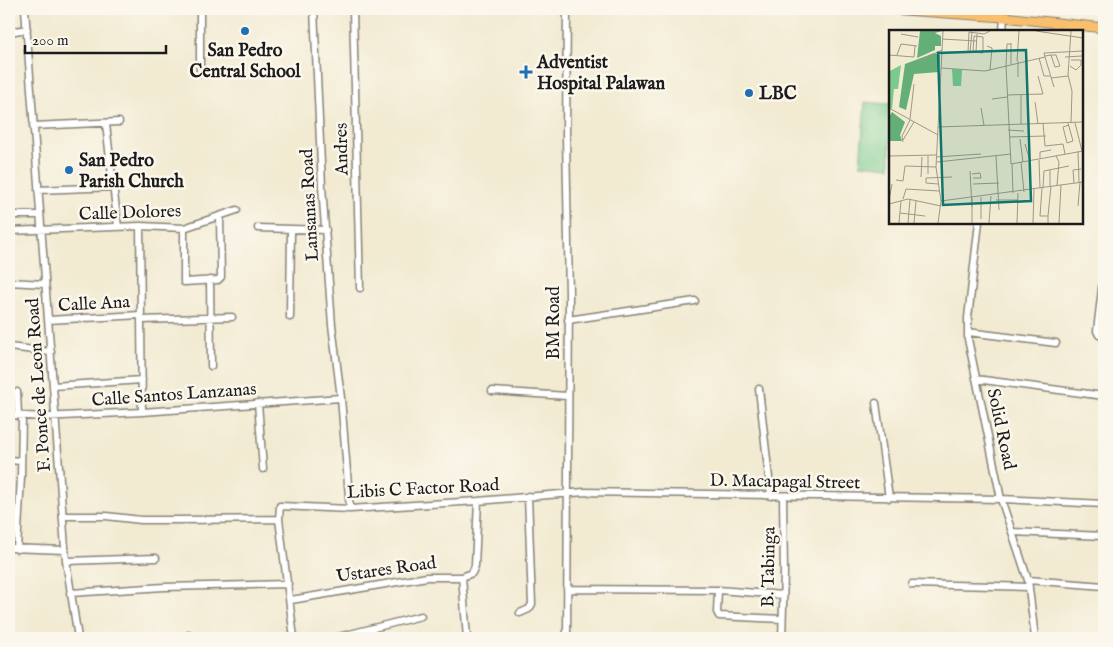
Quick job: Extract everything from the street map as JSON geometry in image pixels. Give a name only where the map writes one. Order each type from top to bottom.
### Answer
[{"type":"main road","points":[[888,9],[1104,28]]},
{"type":"street","name":"F. Ponce de Leon Road","points":[[25,9],[65,550],[78,638]]},
{"type":"street","points":[[200,9],[200,73]]},
{"type":"street","name":"Lansanas Road","points":[[314,9],[332,325],[341,398],[350,509]]},
{"type":"street","name":"Andres","points":[[353,9],[360,288]]},
{"type":"street","name":"BM Road","points":[[567,9],[567,638]]},
{"type":"street","points":[[1003,30],[1004,18]]},
{"type":"street","points":[[9,32],[27,29]]},
{"type":"street","points":[[33,126],[119,122]]},
{"type":"street","points":[[106,124],[115,187],[118,227]]},
{"type":"street","points":[[38,190],[115,187]]},
{"type":"street","name":"Calle Dolores","points":[[9,231],[140,226],[184,228],[236,210]]},
{"type":"street","points":[[9,214],[40,215]]},
{"type":"street","points":[[184,228],[183,281],[185,283],[218,280],[221,277],[220,217]]},
{"type":"street","name":"Solid Road","points":[[979,224],[968,332],[1001,500],[1029,584],[1035,638]]},
{"type":"street","points":[[140,226],[142,412]]},
{"type":"street","points":[[258,228],[326,230]]},
{"type":"street","points":[[290,317],[291,230]]},
{"type":"street","points":[[1101,335],[1104,272]]},
{"type":"street","points":[[210,280],[211,366]]},
{"type":"street","points":[[9,282],[46,284]]},
{"type":"street","points":[[568,320],[695,301]]},
{"type":"street","name":"Calle Ana","points":[[48,320],[232,317]]},
{"type":"street","points":[[968,332],[1056,343]]},
{"type":"street","points":[[9,347],[51,352]]},
{"type":"street","points":[[976,379],[1104,396]]},
{"type":"street","points":[[53,386],[142,380]]},
{"type":"street","points":[[759,389],[771,496]]},
{"type":"street","points":[[492,391],[567,396]]},
{"type":"street","points":[[17,392],[20,416],[21,461],[17,549]]},
{"type":"street","name":"Calle Santos Lanzanas","points":[[9,415],[55,416],[142,412],[341,398]]},
{"type":"street","points":[[258,403],[262,470]]},
{"type":"street","points":[[876,403],[889,498]]},
{"type":"street","points":[[9,460],[21,461]]},
{"type":"street","name":"D. Macapagal Street","points":[[568,493],[1001,500],[1104,504]]},
{"type":"street","name":"Libis C Factor Road","points":[[280,519],[280,506],[350,509],[568,493]]},
{"type":"street","points":[[520,612],[530,609],[532,604],[528,496]]},
{"type":"street","name":"B. Tabinga","points":[[782,638],[784,574],[783,496]]},
{"type":"street","name":"Ustares Road","points":[[291,600],[427,576],[462,577],[472,573],[474,571],[478,501]]},
{"type":"street","points":[[63,516],[106,516],[141,520],[280,519],[294,638]]},
{"type":"street","points":[[1012,532],[1104,536]]},
{"type":"street","points":[[9,548],[65,550]]},
{"type":"street","points":[[66,561],[156,558]]},
{"type":"street","points":[[462,577],[466,638]]},
{"type":"street","points":[[70,593],[164,587],[288,584]]},
{"type":"street","points":[[912,584],[1104,586]]},
{"type":"street","points":[[566,589],[718,590],[782,596]]},
{"type":"street","points":[[718,590],[717,612],[719,616],[782,619]]},
{"type":"street","points":[[334,638],[421,616]]},
{"type":"green space","points":[[865,102],[889,104],[889,167],[860,164]]},
{"type":"place","name":"San Pedro Central School","points":[[245,31]]},
{"type":"place","name":"Adventist Hospital Palawan","points":[[526,72]]},
{"type":"place","name":"LBC","points":[[749,93]]},
{"type":"place","name":"San Pedro Parish Church","points":[[69,170]]}]
